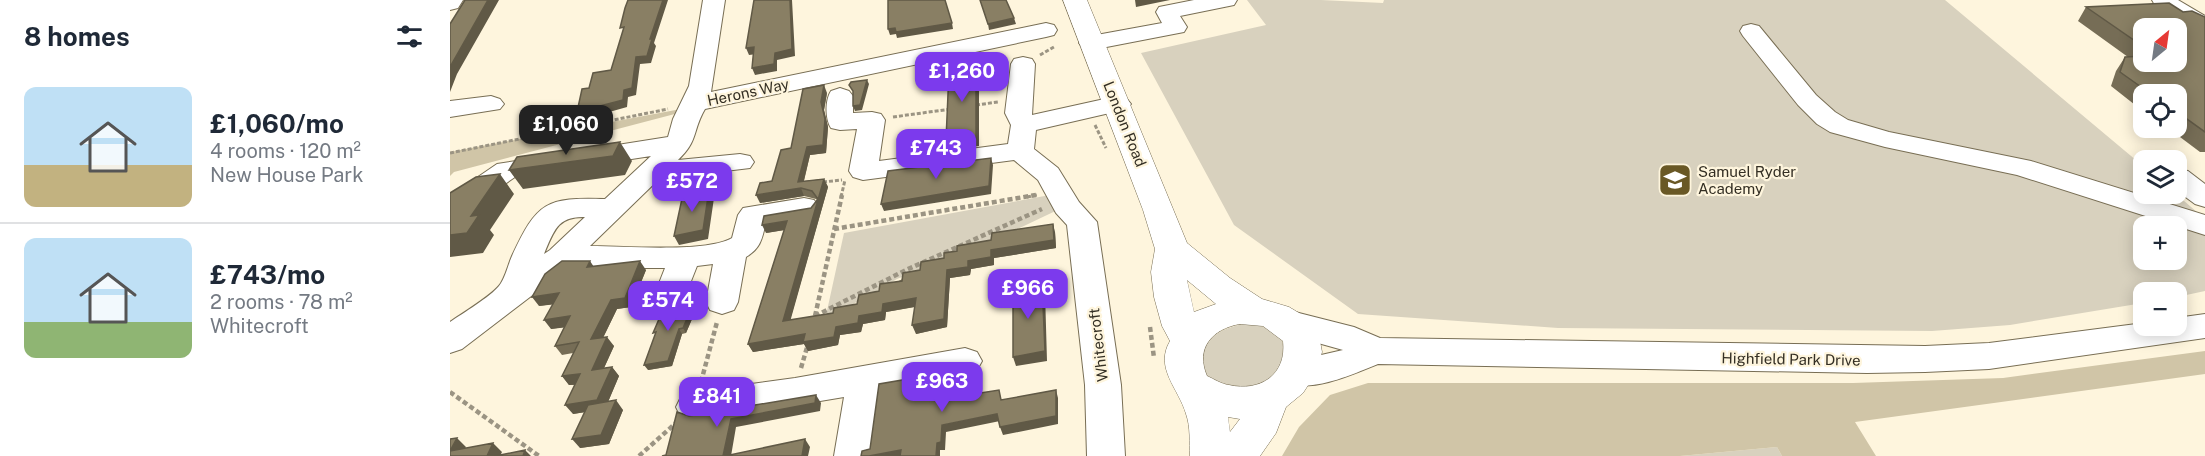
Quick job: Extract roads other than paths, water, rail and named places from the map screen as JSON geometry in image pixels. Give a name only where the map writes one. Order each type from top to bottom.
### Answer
[{"type":"main road","name":"London Road","points":[[1075,0],[1067,38],[1118,104],[1153,192],[1172,249],[1168,272],[1180,326],[1188,340],[1182,356],[1185,372],[1196,388],[1207,415],[1211,456]]},
{"type":"main road","points":[[1172,249],[1217,287],[1270,316],[1302,343],[1304,359],[1236,456]]},
{"type":"main road","points":[[1188,340],[1203,324],[1222,314],[1270,316]]},
{"type":"main road","points":[[1196,388],[1211,397],[1229,402],[1250,402],[1284,385]]},
{"type":"street","points":[[450,340],[561,257],[680,143],[686,119],[701,86],[714,0]]},
{"type":"street","name":"Herons Way","points":[[695,103],[1067,38],[1176,27],[1167,12],[1226,0]]},
{"type":"street","points":[[2163,0],[2205,26]]},
{"type":"street","points":[[1751,31],[1807,100],[1826,118],[1839,126],[1875,137],[2054,176],[2205,225]]},
{"type":"street","points":[[1021,125],[1023,64]]},
{"type":"street","points":[[840,96],[840,122],[872,120],[854,175],[1021,125],[1118,104]]},
{"type":"street","points":[[450,109],[491,104],[478,130]]},
{"type":"street","name":"Whitecroft","points":[[1021,125],[1062,195],[1066,206],[1082,222],[1103,385],[1106,456]]},
{"type":"street","points":[[458,203],[507,170],[680,143]]},
{"type":"street","points":[[651,171],[740,162]]},
{"type":"street","points":[[2187,184],[2205,198]]},
{"type":"street","points":[[561,257],[685,257],[731,252],[746,243],[753,215],[809,195]]},
{"type":"street","points":[[513,294],[526,258],[551,214],[563,209],[612,208]]},
{"type":"street","points":[[722,302],[731,252]]},
{"type":"street","points":[[668,302],[685,257]]},
{"type":"street","name":"Highfield Park Drive","points":[[1270,316],[1354,340],[1375,351]]},
{"type":"street","name":"Highfield Park Drive","points":[[1284,385],[1375,351],[1867,360],[1925,359],[1989,356],[2205,326]]},
{"type":"street","points":[[694,407],[795,392],[964,361]]},
{"type":"street","points":[[853,456],[865,378]]},
{"type":"place","name":"Samuel Ryder Academy","points":[[1675,180]]}]
